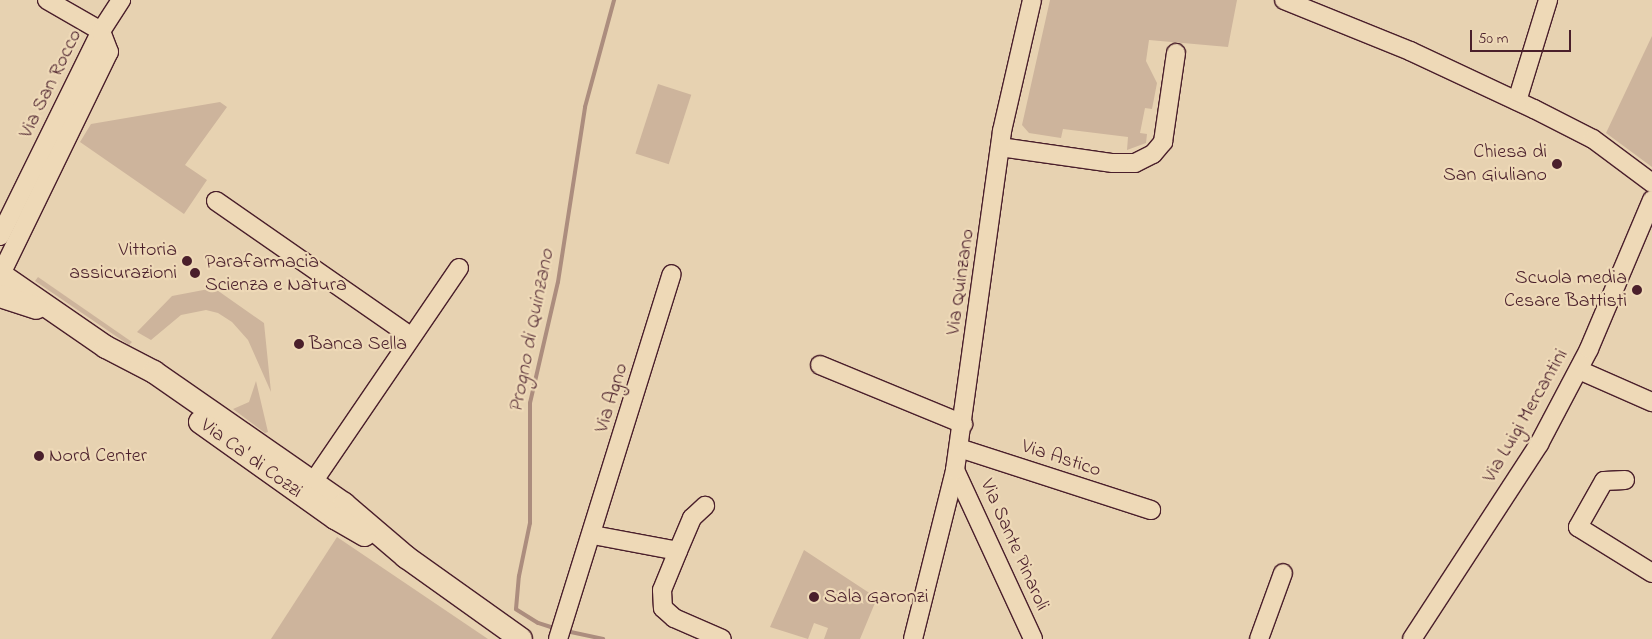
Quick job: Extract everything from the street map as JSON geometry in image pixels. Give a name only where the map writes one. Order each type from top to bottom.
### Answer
[{"type":"main road","name":"Via Ca' di Cozzi","points":[[0,281],[60,316],[106,348],[145,384],[335,518],[406,557]]},
{"type":"main road","name":"Via Ca' di Cozzi","points":[[106,348],[154,372],[313,482],[344,504],[406,557],[521,639]]},
{"type":"street","name":"Via San Rocco","points":[[47,0],[101,32]]},
{"type":"street","name":"Via San Rocco","points":[[0,236],[101,32],[121,0]]},
{"type":"street","points":[[1284,0],[1410,51],[1593,139],[1652,183]]},
{"type":"street","points":[[1516,101],[1548,0]]},
{"type":"street","name":"Via Quinzano","points":[[913,639],[955,470],[963,424],[1000,147],[1009,92],[1031,1]]},
{"type":"street","points":[[0,281],[109,52],[101,32]]},
{"type":"street","points":[[1000,147],[1113,163],[1135,163],[1163,142],[1176,52]]},
{"type":"street","name":"Via Luigi Mercantini","points":[[1414,638],[1539,444],[1579,370],[1652,200]]},
{"type":"street","points":[[216,201],[410,336]]},
{"type":"street","name":"Via Ca' di Cozzi","points":[[313,482],[346,438],[410,336],[459,268]]},
{"type":"street","name":"Via Agno","points":[[558,639],[566,620],[593,535],[672,274]]},
{"type":"street","points":[[820,365],[963,424]]},
{"type":"street","points":[[1579,370],[1652,402]]},
{"type":"street","name":"Via Astico","points":[[959,448],[1151,510]]},
{"type":"street","name":"Via Sante Pinaroli","points":[[955,470],[1033,639]]},
{"type":"street","points":[[1625,480],[1604,481],[1578,527],[1652,573]]},
{"type":"street","points":[[705,506],[692,518],[660,600],[663,608],[674,618],[722,639]]},
{"type":"street","points":[[593,535],[678,551]]},
{"type":"street","points":[[1259,639],[1283,573]]},
{"type":"shaded area","points":[[1050,0],[1237,0],[1228,47],[1149,40],[1146,61],[1157,83],[1152,109],[1145,108],[1140,133],[1147,134],[1146,143],[1127,150],[1128,137],[1063,129],[1061,138],[1029,133],[1022,125]]},
{"type":"shaded area","points":[[1652,36],[1652,167],[1606,133]]},
{"type":"shaded area","points":[[658,84],[691,95],[669,164],[635,153]]},
{"type":"shaded area","points":[[220,102],[227,107],[185,165],[207,180],[184,214],[80,142],[91,124]]},
{"type":"shaded area","points":[[38,277],[132,342],[129,345],[35,281]]},
{"type":"shaded area","points":[[214,288],[264,323],[271,392],[248,340],[232,322],[218,313],[206,310],[181,315],[151,340],[137,332],[172,296]]},
{"type":"shaded area","points":[[256,381],[268,432],[265,433],[233,409],[249,402]]},
{"type":"shaded area","points":[[337,537],[488,639],[271,639]]},
{"type":"shaded area","points":[[804,550],[877,598],[860,639],[824,639],[828,628],[814,623],[808,639],[770,627]]},
{"type":"waterway","name":"Progno di Quinzano","points":[[557,629],[538,623],[516,609],[519,576],[530,523],[530,403],[558,282],[585,107],[614,0]]},
{"type":"waterway","name":"Progno di Quinzano","points":[[566,631],[603,639]]},
{"type":"place","name":"Chiesa di San Giuliano","points":[[1557,164]]},
{"type":"place","name":"Vittoria assicurazioni","points":[[187,261]]},
{"type":"place","name":"Parafarmacia Scienza e Natura","points":[[195,273]]},
{"type":"place","name":"Scuola media Cesare Battisti","points":[[1637,290]]},
{"type":"place","name":"Banca Sella","points":[[299,344]]},
{"type":"place","name":"Nord Center","points":[[39,456]]},
{"type":"place","name":"Sala Garonzi","points":[[814,597]]}]
